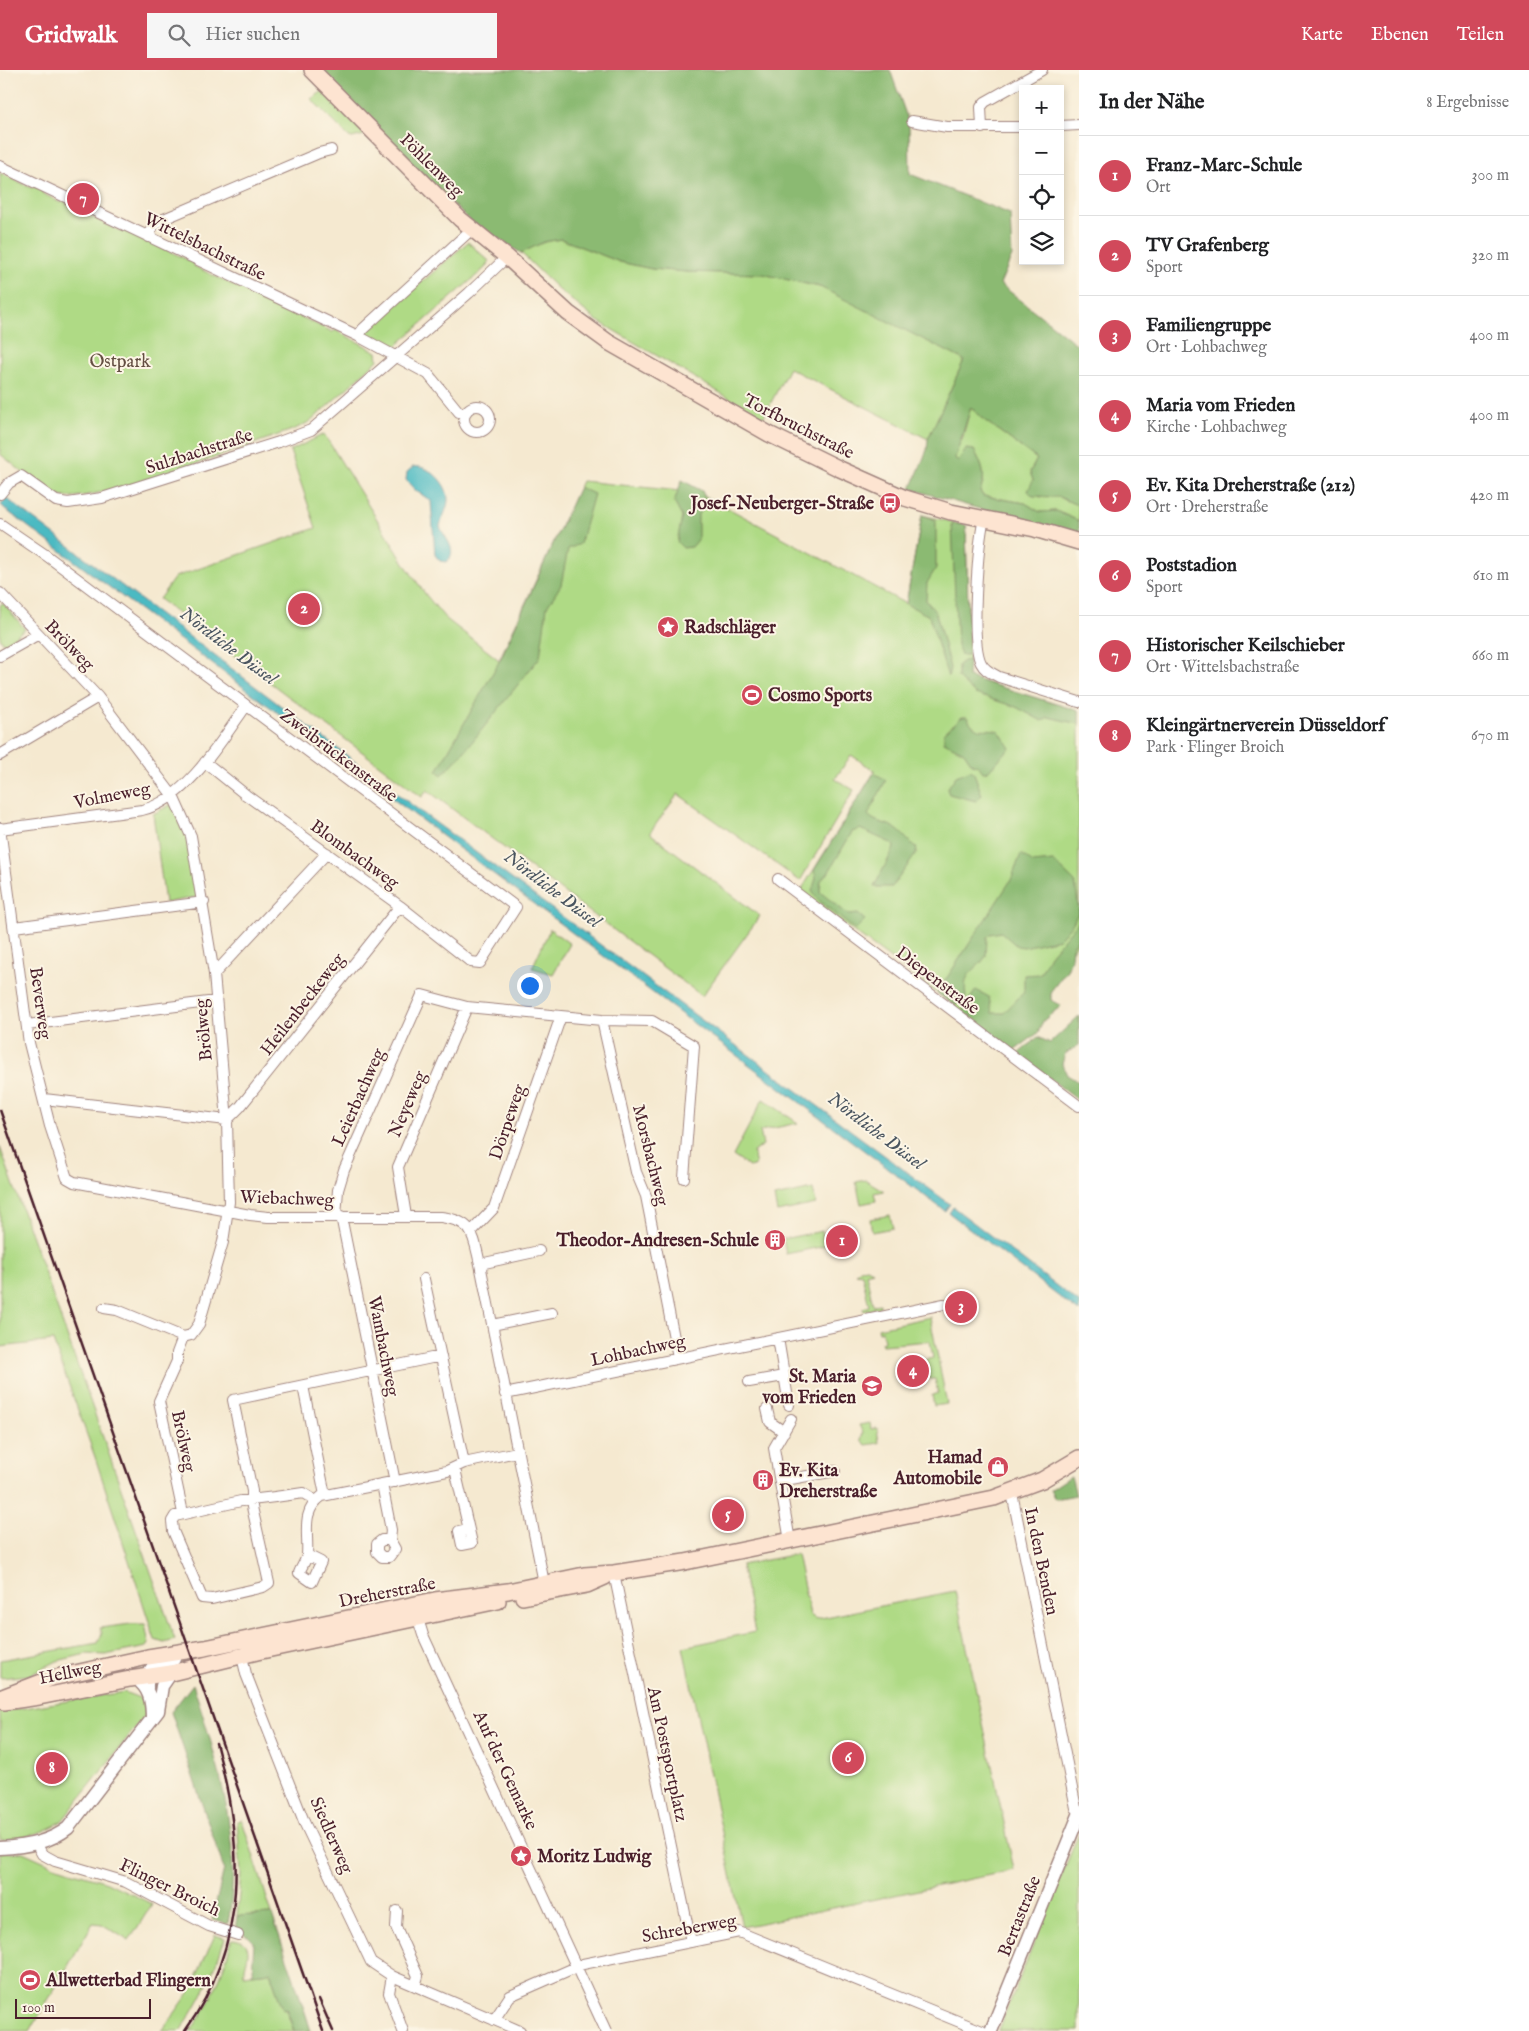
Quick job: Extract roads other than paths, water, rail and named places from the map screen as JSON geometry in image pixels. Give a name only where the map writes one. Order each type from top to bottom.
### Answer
[{"type":"main road","name":"Pöhlenweg","points":[[312,70],[472,229],[532,280]]},
{"type":"main road","name":"Torfbruchstraße","points":[[532,280],[568,313],[608,342],[762,430],[852,474],[905,498],[951,512],[1058,535],[1079,542]]},
{"type":"main road","name":"Dreherstraße","points":[[242,1656],[416,1612],[544,1583],[584,1575],[614,1573],[685,1562],[1012,1492],[1042,1480],[1079,1458]]},
{"type":"main road","name":"Dreherstraße","points":[[239,1641],[416,1612],[498,1601],[587,1585],[614,1573]]},
{"type":"main road","name":"Hellweg","points":[[0,1698],[52,1678],[239,1641]]},
{"type":"main road","name":"Siedlerweg","points":[[239,1641],[242,1656]]},
{"type":"main road","name":"Hellweg","points":[[0,1702],[39,1697],[130,1679],[152,1680],[170,1673],[242,1656]]},
{"type":"street","points":[[982,128],[981,107],[985,102],[1042,70]]},
{"type":"street","points":[[912,121],[947,127],[1019,127]]},
{"type":"street","points":[[1064,126],[1079,125]]},
{"type":"street","points":[[148,237],[153,226],[159,221],[319,153],[331,150]]},
{"type":"street","name":"Wittelsbachstraße","points":[[0,166],[358,336],[395,356]]},
{"type":"street","points":[[358,336],[363,328],[472,229]]},
{"type":"street","name":"Sulzbachstraße","points":[[0,494],[9,482],[21,476],[56,502],[68,503],[102,498],[279,442],[311,430],[469,293],[507,257]]},
{"type":"street","points":[[395,356],[428,374],[459,412],[465,414]]},
{"type":"street","points":[[984,518],[979,540],[976,615],[977,651],[981,664],[988,671],[999,677],[1079,702]]},
{"type":"street","name":"Zweibrückenstraße","points":[[0,524],[47,556],[516,908],[485,956]]},
{"type":"street","name":"Brölweg","points":[[0,593],[37,635],[98,697],[172,796],[191,836],[204,902],[214,974],[227,1120],[228,1212],[223,1242],[199,1324],[191,1336],[183,1337],[177,1353],[177,1361],[159,1401],[183,1513]]},
{"type":"street","points":[[0,656],[37,635]]},
{"type":"street","points":[[0,756],[98,697]]},
{"type":"street","name":"Volmeweg","points":[[0,829],[142,810],[172,796],[205,762],[246,706]]},
{"type":"street","name":"Blombachweg","points":[[205,762],[246,795],[400,906],[471,962],[478,964],[485,956]]},
{"type":"street","name":"Beverweg","points":[[0,829],[34,1065],[63,1170],[67,1178]]},
{"type":"street","points":[[214,974],[327,853]]},
{"type":"street","name":"Diepenstraße","points":[[778,879],[1079,1106]]},
{"type":"street","points":[[14,927],[204,902]]},
{"type":"street","name":"Heilenbeckeweg","points":[[227,1120],[240,1107],[400,906]]},
{"type":"street","name":"Leierbachweg","points":[[339,1216],[337,1196],[344,1170],[422,995],[467,1007]]},
{"type":"street","points":[[27,1025],[216,1001]]},
{"type":"street","points":[[467,1007],[602,1020],[656,1022],[695,1049],[684,1178]]},
{"type":"street","name":"Neyeweg","points":[[406,1216],[398,1167],[467,1007]]},
{"type":"street","name":"Dörpeweg","points":[[472,1231],[494,1208],[561,1016]]},
{"type":"street","name":"Morsbachweg","points":[[602,1020],[636,1172],[646,1196],[678,1358]]},
{"type":"street","points":[[44,1099],[227,1120]]},
{"type":"street","name":"Wiebachweg","points":[[67,1178],[74,1182],[228,1212],[268,1217],[406,1216],[456,1219],[472,1231]]},
{"type":"street","name":"Wambachweg","points":[[339,1216],[395,1482]]},
{"type":"street","points":[[472,1231],[544,1583]]},
{"type":"street","points":[[480,1264],[539,1251]]},
{"type":"street","points":[[424,1279],[460,1466],[468,1529]]},
{"type":"street","name":"Lohbachweg","points":[[505,1394],[944,1304]]},
{"type":"street","points":[[104,1308],[117,1310],[183,1337]]},
{"type":"street","points":[[492,1325],[552,1313]]},
{"type":"street","points":[[778,1338],[789,1405]]},
{"type":"street","points":[[316,1501],[303,1492],[252,1500],[175,1516],[172,1521],[173,1531],[202,1598],[212,1600],[263,1588],[269,1583],[252,1500],[252,1492],[232,1400],[440,1356]]},
{"type":"street","points":[[749,1382],[784,1376]]},
{"type":"street","points":[[303,1386],[325,1495]]},
{"type":"street","points":[[767,1409],[770,1422],[784,1432]]},
{"type":"street","points":[[790,1541],[774,1448],[791,1419]]},
{"type":"street","points":[[307,1555],[306,1518],[316,1501],[325,1495],[395,1482],[517,1452]]},
{"type":"street","points":[[780,1481],[835,1471]]},
{"type":"street","points":[[382,1484],[391,1530],[390,1540]]},
{"type":"street","name":"In den Benden","points":[[1012,1492],[1076,1808],[1079,1811]]},
{"type":"street","name":"Am Postsportplatz","points":[[614,1573],[691,1942]]},
{"type":"street","name":"Dreherstraße","points":[[498,1601],[541,1590],[544,1583]]},
{"type":"street","name":"Auf der Gemarke","points":[[416,1612],[429,1648],[606,2031]]},
{"type":"street","name":"Hellweg","points":[[152,1680],[158,1663],[204,1648]]},
{"type":"street","name":"Siedlerweg","points":[[242,1656],[249,1682],[309,1833],[368,1956],[377,1967],[392,1976],[520,2031]]},
{"type":"street","points":[[0,1848],[36,1844],[53,1838],[68,1828],[152,1720],[152,1680],[128,1662]]},
{"type":"street","name":"Bertastraße","points":[[990,2031],[1079,1815]]},
{"type":"street","name":"Flinger Broich","points":[[36,1844],[42,1854],[48,1858],[126,1882],[208,1926],[238,1935]]},
{"type":"street","points":[[398,1911],[396,1927],[418,1976],[414,1986]]},
{"type":"street","name":"Schreberweg","points":[[494,2020],[510,1996],[576,1967],[739,1932],[982,2031]]},
{"type":"street","points":[[392,1976],[389,1993],[403,2031]]},
{"type":"water","points":[[413,467],[419,467],[431,472],[445,487],[448,499],[440,526],[450,544],[452,553],[446,562],[440,561],[435,555],[431,501],[415,490],[406,480],[407,472]]},
{"type":"water","points":[[6,498],[424,814],[950,1204],[945,1211],[10,513],[1,505]]},
{"type":"water","points":[[953,1207],[1079,1303],[1079,1312],[949,1213]]},
{"type":"railway","points":[[0,1110],[323,2031]]},
{"type":"railway","points":[[185,2031],[206,1997],[221,1963],[230,1927],[235,1892],[232,1818],[216,1743]]},
{"type":"railway","points":[[319,1999],[333,2031]]},
{"type":"place","name":"Historischer Keilschieber","points":[[83,199]]},
{"type":"place","name":"Josef-Neuberger-Straße","points":[[890,503]]},
{"type":"place","name":"TV Grafenberg","points":[[304,609]]},
{"type":"place","name":"Radschläger","points":[[668,627]]},
{"type":"place","name":"Cosmo Sports","points":[[752,695]]},
{"type":"place","name":"Theodor-Andresen-Schule","points":[[775,1240]]},
{"type":"place","name":"Franz-Marc-Schule","points":[[842,1241]]},
{"type":"place","name":"Familiengruppe","points":[[961,1307]]},
{"type":"place","name":"Maria vom Frieden","points":[[913,1371]]},
{"type":"place","name":"St. Maria vom Frieden","points":[[872,1386]]},
{"type":"place","name":"Hamad Automobile","points":[[998,1467]]},
{"type":"place","name":"Ev. Kita Dreherstraße","points":[[763,1480]]},
{"type":"place","name":"Ev. Kita Dreherstraße (212)","points":[[728,1515]]},
{"type":"place","name":"Poststadion","points":[[848,1758]]},
{"type":"place","name":"Kleingärtnerverein Düsseldorf","points":[[52,1768]]},
{"type":"place","name":"Moritz Ludwig","points":[[521,1856]]},
{"type":"place","name":"Allwetterbad Flingern","points":[[30,1980]]},
{"type":"park label","name":"Ostpark","points":[[120,361]]},
{"type":"water label","name":"Nördliche Düssel","points":[[229,645]]},
{"type":"water label","name":"Nördliche Düssel","points":[[553,888]]},
{"type":"water label","name":"Nördliche Düssel","points":[[877,1130]]}]
